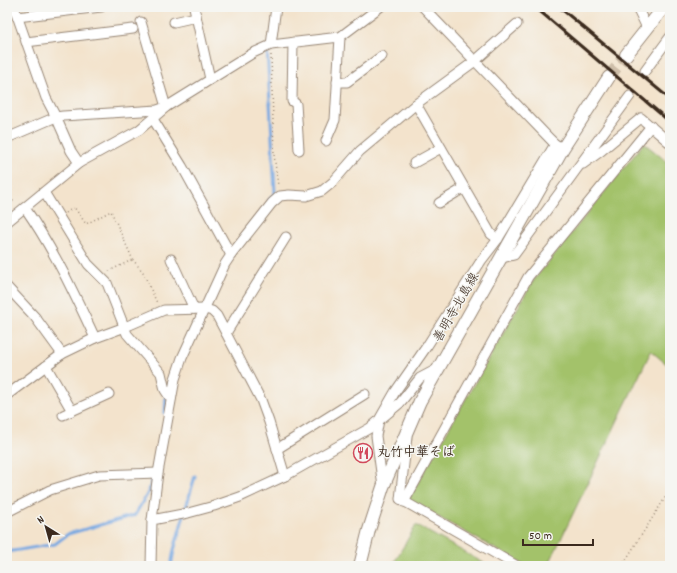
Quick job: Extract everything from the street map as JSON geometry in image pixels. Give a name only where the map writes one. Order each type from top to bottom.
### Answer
[{"type":"main road","points":[[626,55],[663,8]]},
{"type":"main road","name":"善明寺北島線","points":[[360,566],[369,530],[383,487],[420,401],[502,258],[559,146],[609,78]]},
{"type":"street","points":[[14,7],[46,98],[71,151],[79,163]]},
{"type":"street","points":[[17,17],[101,7]]},
{"type":"street","points":[[194,7],[210,80]]},
{"type":"street","points":[[268,46],[276,7]]},
{"type":"street","points":[[7,222],[79,163],[125,138],[153,119],[166,107],[268,46],[340,37],[380,7]]},
{"type":"street","points":[[383,487],[376,436],[379,420],[395,392],[427,346],[481,261],[498,239],[559,146],[424,7]]},
{"type":"street","points":[[637,7],[647,28]]},
{"type":"street","points":[[174,22],[196,16]]},
{"type":"street","points":[[141,22],[166,107]]},
{"type":"street","points":[[151,566],[155,473],[168,395],[199,309],[231,255],[272,203],[280,196],[306,196],[322,191],[333,182],[360,151],[416,104],[475,61],[517,24]]},
{"type":"street","points":[[26,42],[133,28]]},
{"type":"street","points":[[326,141],[335,120],[340,37]]},
{"type":"street","points":[[645,72],[670,37]]},
{"type":"street","points":[[293,42],[292,101],[296,104],[299,150]]},
{"type":"street","points":[[337,82],[347,82],[382,56]]},
{"type":"street","points":[[502,258],[514,254],[630,96]]},
{"type":"street","points":[[416,104],[491,234],[498,239]]},
{"type":"street","points":[[7,138],[56,117],[157,110],[166,107]]},
{"type":"street","points":[[577,168],[601,151],[641,118],[670,143]]},
{"type":"street","points":[[153,119],[182,166],[231,255]]},
{"type":"street","points":[[404,502],[528,277],[651,126]]},
{"type":"street","points":[[414,163],[441,148]]},
{"type":"street","points":[[439,203],[464,188]]},
{"type":"street","points":[[44,192],[88,264],[107,283],[127,334],[161,373],[168,395]]},
{"type":"street","points":[[24,209],[39,228],[76,295],[95,338]]},
{"type":"street","points":[[226,333],[286,237]]},
{"type":"street","points":[[171,259],[199,309]]},
{"type":"street","points":[[7,287],[35,317],[62,354]]},
{"type":"street","points":[[7,395],[62,354],[95,338],[164,310],[199,309],[212,311],[217,316],[261,400],[285,476]]},
{"type":"street","points":[[46,366],[72,411]]},
{"type":"street","points":[[152,520],[184,514],[240,497],[285,476],[370,428],[400,403],[420,378],[439,368]]},
{"type":"street","points":[[63,415],[109,394]]},
{"type":"street","points":[[277,449],[365,394]]},
{"type":"street","points":[[408,430],[400,499],[517,566]]},
{"type":"street","points":[[7,512],[50,490],[99,475],[155,473]]},
{"type":"path","points":[[268,46],[274,154],[280,196]]},
{"type":"path","points":[[7,195],[24,209]]},
{"type":"path","points":[[60,217],[74,208],[86,224],[111,211],[133,260],[143,272],[161,312]]},
{"type":"path","points":[[100,275],[133,260]]},
{"type":"path","points":[[622,566],[670,490]]},
{"type":"green space","points":[[644,143],[670,164],[670,367],[651,351],[548,566],[526,566],[408,500],[533,281]]},
{"type":"green space","points":[[416,525],[489,566],[392,566]]},
{"type":"waterway","points":[[267,48],[275,193],[269,201]]},
{"type":"waterway","points":[[165,413],[166,396]]},
{"type":"waterway","points":[[7,552],[55,544],[68,534],[135,515],[149,491],[156,461]]},
{"type":"waterway","points":[[171,566],[174,550],[195,476]]},
{"type":"tunnel","points":[[609,77],[626,55]]},
{"type":"railway","points":[[535,7],[670,122]]},
{"type":"railway","points":[[559,7],[670,99]]},
{"type":"place","name":"丸竹中華そば","points":[[363,453]]}]
